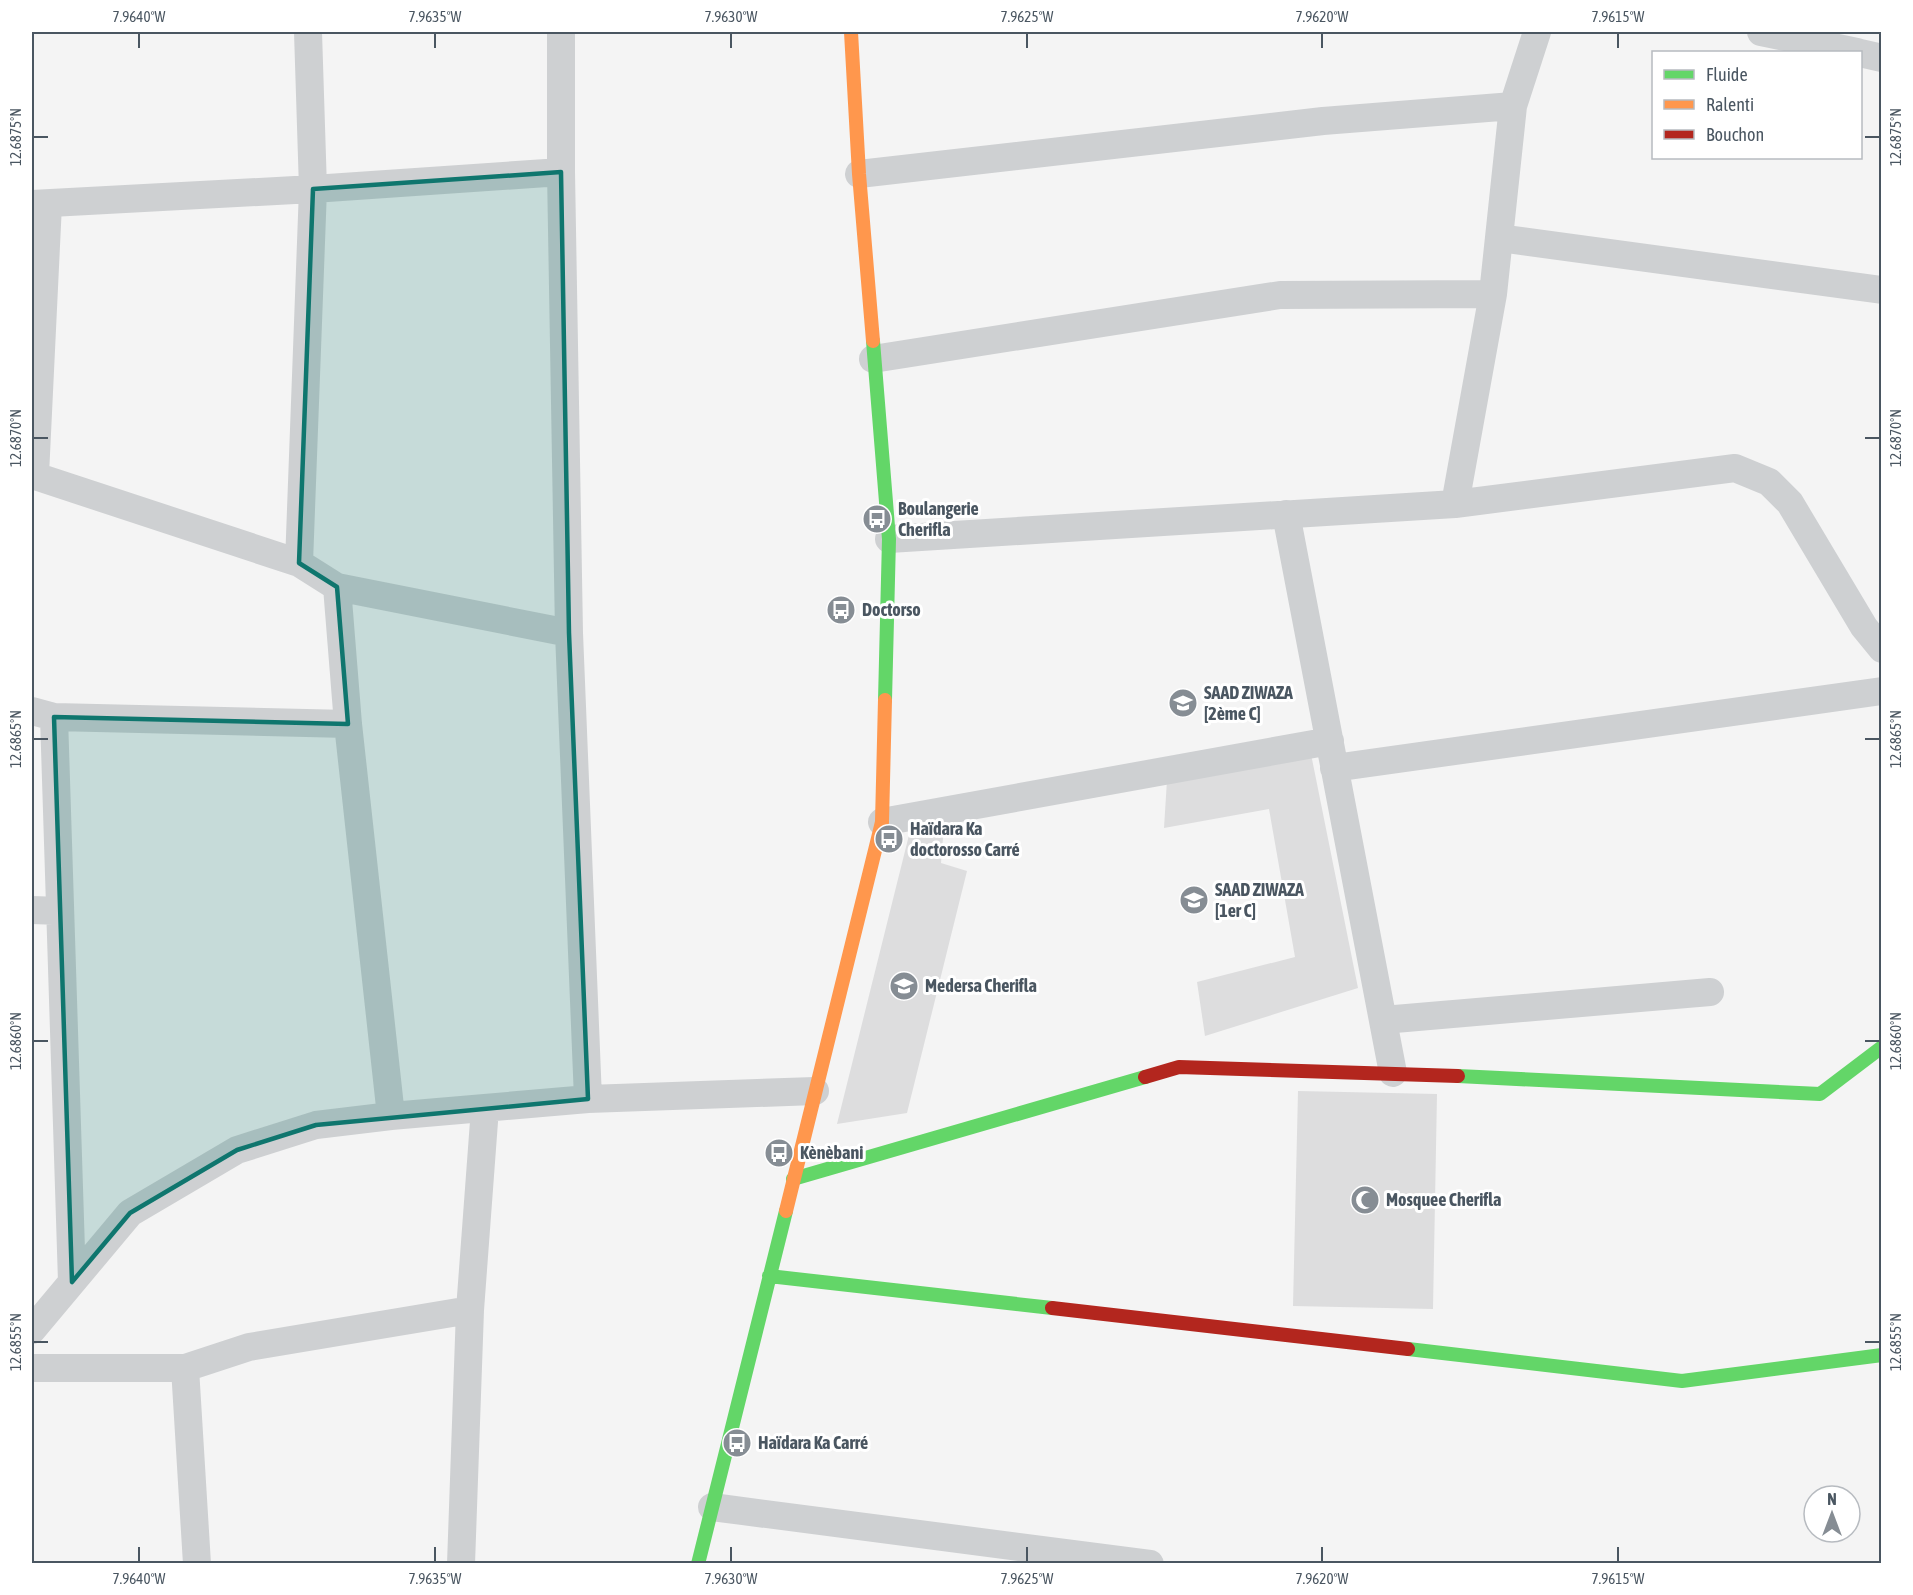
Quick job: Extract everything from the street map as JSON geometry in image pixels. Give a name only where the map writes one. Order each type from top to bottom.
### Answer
[{"type":"street","points":[[299,563],[313,189],[308,32]]},
{"type":"street","points":[[561,32],[561,172],[569,633],[588,1099]]},
{"type":"street","points":[[698,1563],[882,822],[889,539],[858,174],[851,32]]},
{"type":"street","points":[[1455,504],[1493,294],[1513,106],[1537,32]]},
{"type":"street","points":[[1761,32],[1849,51]]},
{"type":"street","points":[[1862,54],[1881,58]]},
{"type":"street","points":[[858,174],[1323,121],[1513,106]]},
{"type":"street","points":[[561,172],[40,204],[33,475],[299,563],[337,587],[569,633]]},
{"type":"street","points":[[1499,238],[1881,290]]},
{"type":"street","points":[[873,359],[1280,294],[1493,294]]},
{"type":"street","points":[[889,539],[1455,504],[1736,468],[1769,482],[1790,503],[1876,634]]},
{"type":"street","points":[[1286,514],[1393,1072]]},
{"type":"street","points":[[337,587],[348,724],[391,1116]]},
{"type":"street","points":[[882,822],[1332,754],[1881,691]]},
{"type":"street","points":[[72,1282],[60,911],[43,714],[348,724]]},
{"type":"street","points":[[32,910],[60,911]]},
{"type":"street","points":[[1383,1020],[1710,992]]},
{"type":"street","points":[[794,1179],[1179,1067],[1393,1072],[1820,1094],[1881,1047]]},
{"type":"street","points":[[32,1330],[130,1213],[237,1150],[316,1125],[391,1116],[588,1099],[815,1091]]},
{"type":"street","points":[[461,1563],[470,1310],[485,1108]]},
{"type":"street","points":[[769,1276],[1682,1381],[1881,1355]]},
{"type":"street","points":[[32,1368],[184,1368],[249,1347],[470,1310]]},
{"type":"street","points":[[184,1368],[197,1563]]},
{"type":"street","points":[[712,1507],[1150,1563]]},
{"type":"highlighted area","points":[[561,172],[569,633],[588,1099],[316,1125],[237,1150],[130,1213],[72,1282],[54,717],[348,724],[337,587],[299,563],[313,189]]},
{"type":"building","points":[[1311,754],[1358,988],[1205,1036],[1197,982],[1295,957],[1269,809],[1164,828],[1167,780]]},
{"type":"building","points":[[944,825],[941,863],[967,871],[907,1113],[837,1124],[911,827]]},
{"type":"building","name":"Mosquee Cherifla","points":[[1298,1091],[1437,1094],[1433,1309],[1293,1306]]},
{"type":"traffic: fast","points":[[873,341],[889,539],[885,700]]},
{"type":"traffic: fast","points":[[1458,1076],[1820,1094],[1882,1047]]},
{"type":"traffic: fast","points":[[793,1179],[1145,1077]]},
{"type":"traffic: fast","points":[[698,1564],[786,1211]]},
{"type":"traffic: fast","points":[[769,1276],[1052,1308]]},
{"type":"traffic: fast","points":[[1408,1349],[1682,1381],[1882,1355]]},
{"type":"traffic: slow","points":[[851,32],[859,174],[873,341]]},
{"type":"traffic: slow","points":[[786,1211],[882,822],[885,700]]},
{"type":"traffic: jam","points":[[1145,1077],[1179,1067],[1458,1076]]},
{"type":"traffic: jam","points":[[1052,1308],[1408,1349]]},
{"type":"place","name":"Boulangerie Cherifla","points":[[877,519]]},
{"type":"place","name":"Doctorso","points":[[841,610]]},
{"type":"place","name":"SAAD ZIWAZA [2ème C]","points":[[1183,703]]},
{"type":"place","name":"Haïdara Ka doctorosso Carré","points":[[889,839]]},
{"type":"place","name":"SAAD ZIWAZA [1er C]","points":[[1194,900]]},
{"type":"place","name":"Medersa Cherifla","points":[[904,986]]},
{"type":"place","name":"Kènèbani","points":[[779,1153]]},
{"type":"place","name":"Mosquee Cherifla","points":[[1365,1200]]},
{"type":"place","name":"Haïdara Ka Carré","points":[[737,1443]]}]
